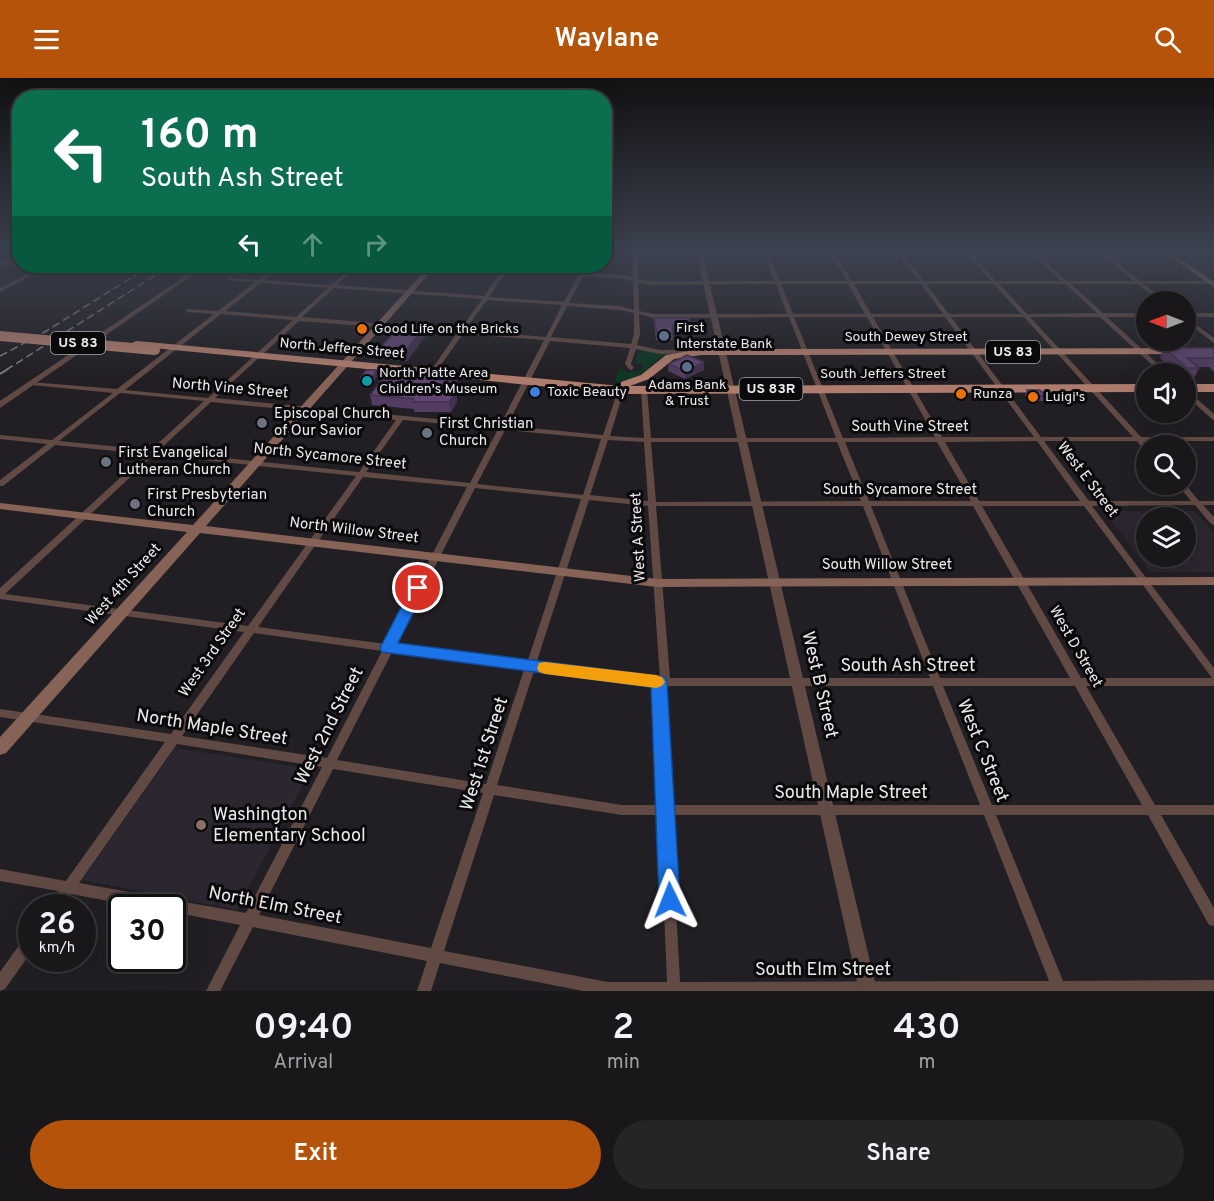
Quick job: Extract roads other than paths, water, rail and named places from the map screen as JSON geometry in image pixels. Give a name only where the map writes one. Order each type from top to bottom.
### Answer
[{"type":"highway","name":"North Jeffers Street","points":[[0,334],[621,390]]},
{"type":"highway","name":"South Dewey Street","points":[[681,354],[706,352],[1214,351]]},
{"type":"highway","name":"North Jeffers Street","points":[[574,384],[619,385],[639,381],[649,375],[664,360],[681,354]]},
{"type":"highway","name":"South Jeffers Street","points":[[621,390],[1136,388]]},
{"type":"highway","points":[[1196,389],[1214,388]]},
{"type":"main road","name":"West 4th Street","points":[[0,748],[407,294]]},
{"type":"main road","name":"North Willow Street","points":[[0,506],[561,572]]},
{"type":"main road","name":"South Willow Street","points":[[561,572],[657,583],[1214,581]]},
{"type":"street","points":[[0,405],[163,294]]},
{"type":"street","points":[[0,484],[117,392],[164,348],[242,294]]},
{"type":"street","points":[[0,594],[325,294]]},
{"type":"street","points":[[429,294],[620,308],[636,310],[653,316]]},
{"type":"street","points":[[433,372],[489,294]]},
{"type":"street","name":"West 2nd Street","points":[[213,991],[571,294]]},
{"type":"street","points":[[631,368],[628,364],[637,334],[635,294]]},
{"type":"street","name":"West B Street","points":[[708,294],[868,989]]},
{"type":"street","name":"West C Street","points":[[782,294],[1060,989]]},
{"type":"street","name":"West D Street","points":[[856,294],[1214,920]]},
{"type":"street","name":"West E Street","points":[[931,294],[1214,675]]},
{"type":"street","points":[[1005,294],[1136,437]]},
{"type":"street","points":[[1079,294],[1154,363]]},
{"type":"street","points":[[188,310],[634,347]]},
{"type":"street","points":[[637,321],[653,316],[1136,315]]},
{"type":"street","points":[[1196,316],[1214,315]]},
{"type":"street","points":[[1196,325],[1214,341]]},
{"type":"street","name":"South Dewey Street","points":[[634,347],[660,352],[706,352]]},
{"type":"street","name":"North Vine Street","points":[[32,383],[605,438]]},
{"type":"street","name":"West 1st Street","points":[[424,991],[621,390]]},
{"type":"street","name":"West A Street","points":[[644,390],[662,682],[674,990]]},
{"type":"street","points":[[1196,401],[1214,418]]},
{"type":"street","name":"West 3rd Street","points":[[64,894],[400,418]]},
{"type":"street","name":"North Sycamore Street","points":[[0,437],[586,498]]},
{"type":"street","name":"South Vine Street","points":[[605,438],[648,440],[1136,440]]},
{"type":"street","name":"South Vine Street","points":[[1196,439],[1214,439]]},
{"type":"street","points":[[1190,495],[1214,522]]},
{"type":"street","name":"South Sycamore Street","points":[[586,498],[652,504],[1214,503]]},
{"type":"street","name":"South Ash Street","points":[[0,594],[388,648],[662,682],[1214,682]]},
{"type":"street","name":"North Maple Street","points":[[0,713],[173,738],[490,789]]},
{"type":"street","name":"South Maple Street","points":[[490,789],[621,810],[1214,810]]},
{"type":"street","name":"North Elm Street","points":[[0,875],[436,956]]},
{"type":"street","name":"South Elm Street","points":[[436,956],[608,989],[1214,987]]},
{"type":"street","points":[[0,984],[18,959]]},
{"type":"railway","points":[[0,356],[43,333],[106,294]]},
{"type":"railway","points":[[6,370],[126,294]]},
{"type":"railway","points":[[0,374],[8,369]]},
{"type":"place","name":"Good Life on the Bricks","points":[[362,329]]},
{"type":"place","name":"First Interstate Bank","points":[[664,336]]},
{"type":"place","name":"Adams Bank & Trust","points":[[687,367]]},
{"type":"place","name":"North Platte Area Children's Museum","points":[[367,381]]},
{"type":"place","name":"Toxic Beauty","points":[[535,392]]},
{"type":"place","name":"Runza","points":[[961,394]]},
{"type":"place","name":"Luigi's","points":[[1033,397]]},
{"type":"place","name":"Episcopal Church of Our Savior","points":[[262,423]]},
{"type":"place","name":"First Christian Church","points":[[427,433]]},
{"type":"place","name":"First Evangelical Lutheran Church","points":[[106,462]]},
{"type":"place","name":"First Presbyterian Church","points":[[135,504]]},
{"type":"place","name":"Washington Elementary School","points":[[201,825]]}]
